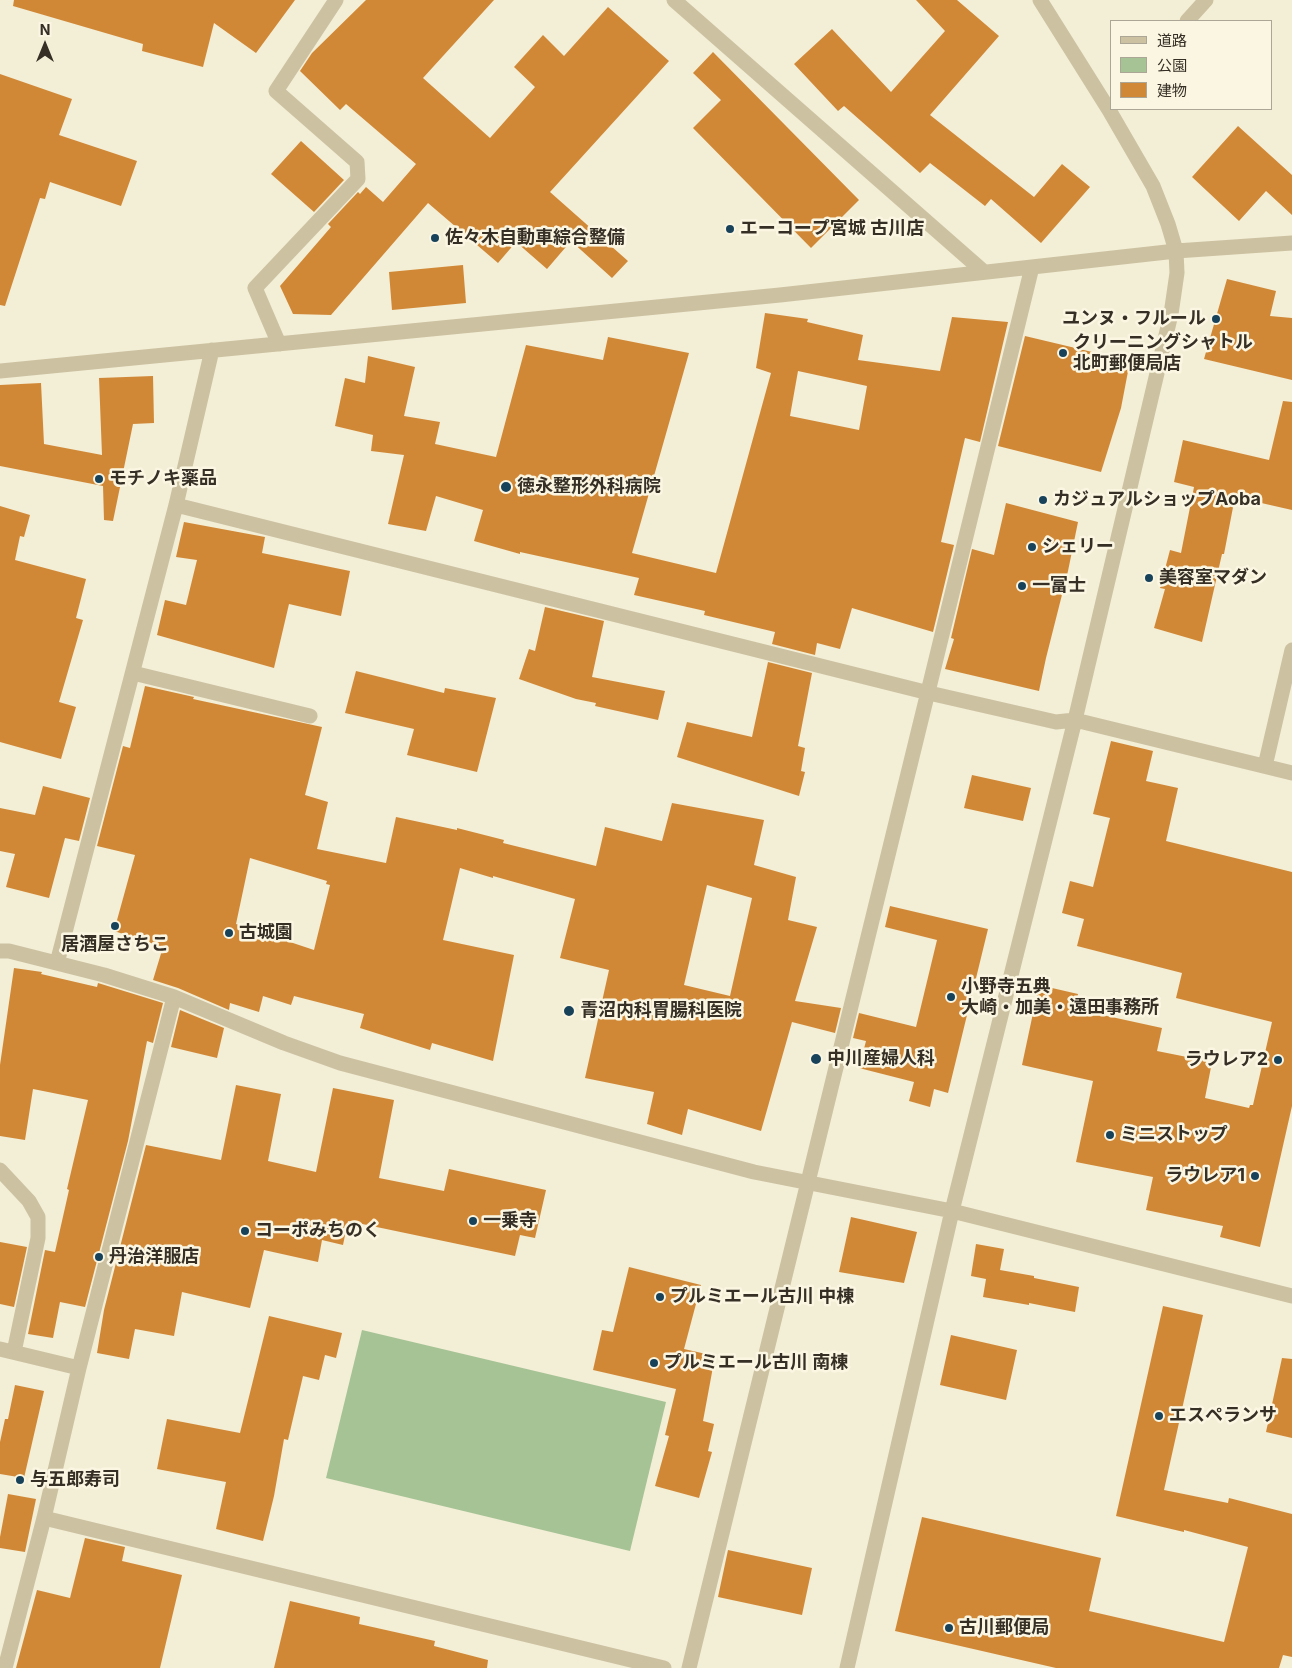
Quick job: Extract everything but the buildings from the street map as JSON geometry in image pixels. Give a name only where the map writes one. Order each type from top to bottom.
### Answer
[{"type":"street","points":[[279,344],[255,288],[358,179],[357,162],[276,91],[336,0]]},
{"type":"street","points":[[674,0],[984,272]]},
{"type":"street","points":[[1040,0],[1110,109]]},
{"type":"street","points":[[1188,20],[1206,0]]},
{"type":"street","points":[[848,1668],[952,1210],[1075,720],[1171,314],[1176,273],[1176,251],[1153,186],[1111,110]]},
{"type":"street","points":[[0,371],[780,295],[1176,251],[1292,243]]},
{"type":"street","points":[[689,1668],[1032,267]]},
{"type":"street","points":[[57,963],[176,505],[212,350]]},
{"type":"street","points":[[176,505],[929,692],[1056,722],[1075,720],[1292,773]]},
{"type":"street","points":[[1265,766],[1292,650]]},
{"type":"street","points":[[132,673],[310,716]]},
{"type":"street","points":[[0,950],[104,975],[174,998],[284,1043],[340,1063],[754,1172],[952,1210],[1292,1296]]},
{"type":"street","points":[[5,1668],[44,1518],[79,1368],[174,998]]},
{"type":"street","points":[[0,1170],[29,1201],[38,1217],[38,1238],[7,1351],[79,1368]]},
{"type":"street","points":[[44,1518],[664,1668]]},
{"type":"green space","points":[[362,1330],[666,1402],[630,1551],[326,1478]]},
{"type":"place","name":"エーコープ宮城 古川店","points":[[730,229]]},
{"type":"place","name":"佐々木自動車綜合整備","points":[[435,238]]},
{"type":"place","name":"ユンヌ・フルール","points":[[1216,319]]},
{"type":"place","name":"クリーニングシャトル 北町郵便局店","points":[[1063,353]]},
{"type":"place","name":"モチノキ薬品","points":[[99,479]]},
{"type":"place","name":"徳永整形外科病院","points":[[506,487]]},
{"type":"place","name":"カジュアルショップAoba","points":[[1043,500]]},
{"type":"place","name":"シェリー","points":[[1032,547]]},
{"type":"place","name":"美容室マダン","points":[[1149,578]]},
{"type":"place","name":"一富士","points":[[1022,586]]},
{"type":"place","name":"居酒屋さちこ","points":[[115,926]]},
{"type":"place","name":"古城園","points":[[229,933]]},
{"type":"place","name":"小野寺五典 大崎・加美・遠田事務所","points":[[951,997]]},
{"type":"place","name":"青沼内科胃腸科医院","points":[[569,1011]]},
{"type":"place","name":"中川産婦人科","points":[[816,1059]]},
{"type":"place","name":"ラウレア2","points":[[1278,1060]]},
{"type":"place","name":"ミニストップ","points":[[1110,1135]]},
{"type":"place","name":"ラウレア1","points":[[1255,1176]]},
{"type":"place","name":"一乗寺","points":[[473,1221]]},
{"type":"place","name":"コーポみちのく","points":[[245,1231]]},
{"type":"place","name":"丹治洋服店","points":[[99,1257]]},
{"type":"place","name":"プルミエール古川 中棟","points":[[660,1297]]},
{"type":"place","name":"プルミエール古川 南棟","points":[[654,1363]]},
{"type":"place","name":"エスペランサ","points":[[1159,1416]]},
{"type":"place","name":"与五郎寿司","points":[[20,1480]]},
{"type":"place","name":"古川郵便局","points":[[949,1628]]}]
